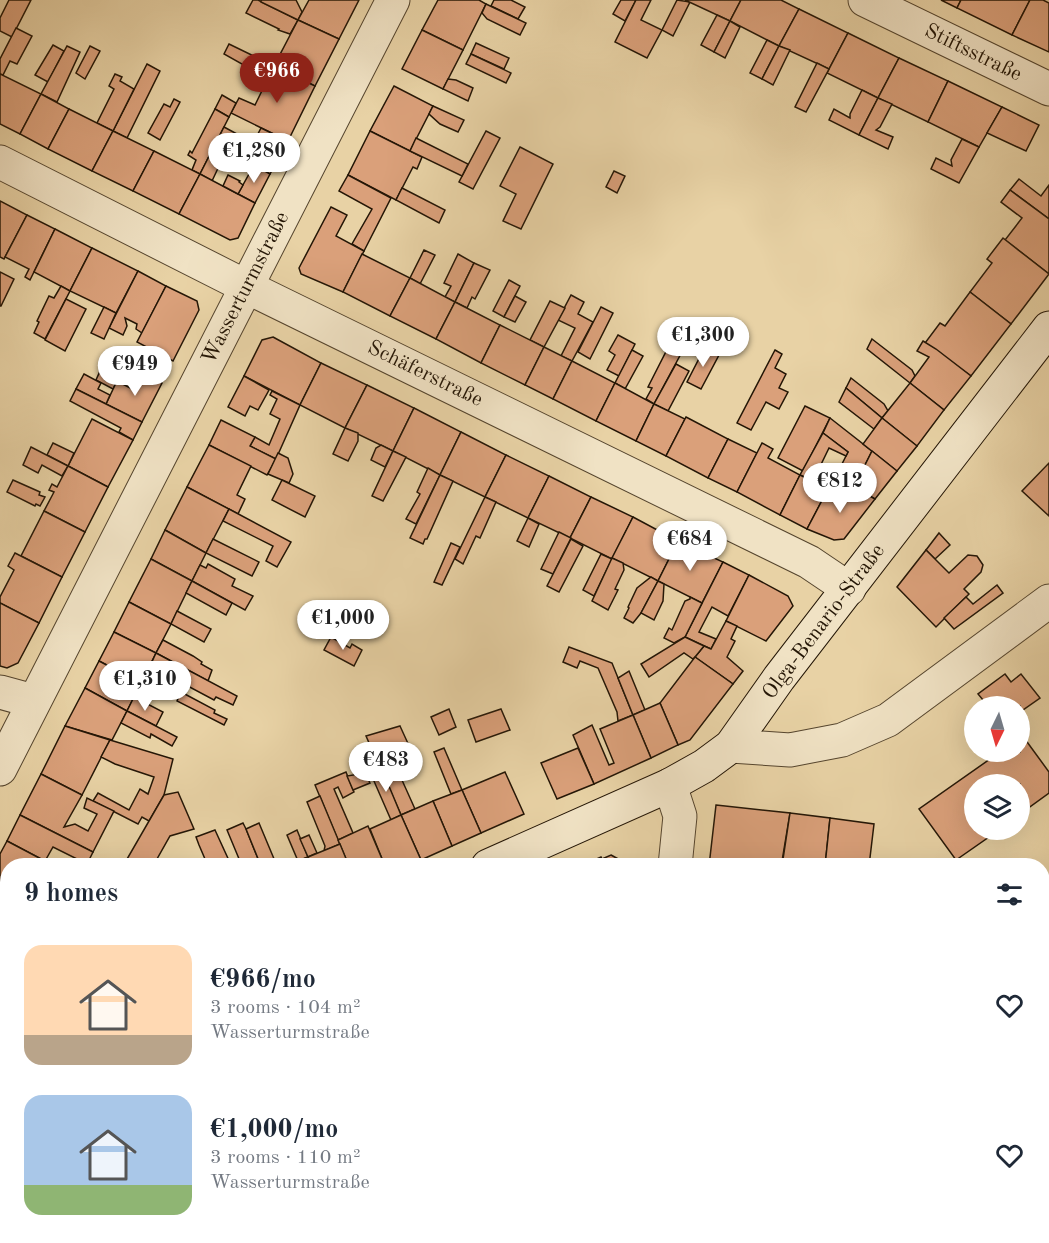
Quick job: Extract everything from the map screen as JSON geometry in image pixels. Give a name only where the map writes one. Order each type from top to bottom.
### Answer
[{"type":"street","name":"Wasserturmstraße","points":[[0,769],[393,0]]},
{"type":"street","name":"Stiftsstraße","points":[[865,0],[1049,89]]},
{"type":"street","name":"Schäferstraße","points":[[0,162],[247,287],[809,562],[849,588]]},
{"type":"street","name":"Olga-Benario-Straße","points":[[506,858],[670,784],[704,766],[730,746],[779,678],[1049,328]]},
{"type":"street","points":[[730,746],[790,750],[842,740],[888,720],[1049,601]]},
{"type":"street","points":[[0,692],[33,701]]},
{"type":"street","points":[[670,784],[680,816],[676,858]]},
{"type":"building","points":[[9,0],[31,0],[12,37],[0,31],[0,18]]},
{"type":"building","points":[[253,0],[258,0],[298,20],[290,34],[246,13]]},
{"type":"building","points":[[261,0],[296,0],[302,12],[298,20]]},
{"type":"building","points":[[309,0],[359,0],[339,39],[298,20]]},
{"type":"building","points":[[438,0],[479,0],[486,4],[463,50],[422,30]]},
{"type":"building","points":[[494,0],[511,0],[525,7],[518,19],[491,6]]},
{"type":"building","points":[[621,0],[636,0],[625,21],[613,14]]},
{"type":"building","points":[[636,0],[651,0],[641,20],[662,30],[647,58],[615,42]]},
{"type":"building","points":[[677,0],[690,2],[673,36],[662,30]]},
{"type":"building","points":[[685,0],[741,0],[730,21]]},
{"type":"building","points":[[741,0],[781,0],[799,9],[779,46],[730,21]]},
{"type":"building","points":[[941,0],[961,0],[957,8]]},
{"type":"building","points":[[961,0],[1030,0],[1012,35],[957,8]]},
{"type":"building","points":[[1030,0],[1043,0],[1049,3],[1049,52],[1012,35]]},
{"type":"building","points":[[486,4],[526,23],[520,35],[487,19],[482,13]]},
{"type":"building","points":[[799,9],[848,33],[829,69],[779,46]]},
{"type":"building","points":[[717,15],[730,21],[714,52],[701,45]]},
{"type":"building","points":[[298,20],[339,39],[315,86],[274,66]]},
{"type":"building","points":[[730,21],[740,27],[725,58],[714,52]]},
{"type":"building","points":[[16,28],[32,36],[17,64],[10,61],[3,75],[0,74],[0,59]]},
{"type":"building","points":[[422,30],[463,50],[443,89],[402,69]]},
{"type":"building","points":[[848,33],[899,58],[878,98],[827,73]]},
{"type":"building","points":[[767,40],[779,46],[762,79],[750,73]]},
{"type":"building","points":[[476,43],[509,58],[504,69],[471,54]]},
{"type":"building","points":[[229,44],[264,61],[258,73],[224,54]]},
{"type":"building","points":[[53,45],[64,51],[48,82],[35,75]]},
{"type":"building","points":[[67,46],[80,52],[57,102],[41,94]]},
{"type":"building","points":[[90,46],[100,51],[85,79],[76,73]]},
{"type":"building","points":[[779,46],[790,50],[773,85],[762,79]]},
{"type":"building","points":[[471,54],[511,73],[506,83],[466,64]]},
{"type":"building","points":[[899,58],[948,81],[928,122],[878,98]]},
{"type":"building","points":[[817,63],[829,69],[806,112],[795,107]]},
{"type":"building","points":[[147,64],[160,71],[127,138],[113,131]]},
{"type":"building","points":[[274,66],[315,86],[288,141],[231,113],[239,98],[255,105]]},
{"type":"building","points":[[0,74],[41,94],[20,134],[0,124]]},
{"type":"building","points":[[115,74],[122,77],[120,81],[134,89],[113,131],[97,123],[114,89],[109,86]]},
{"type":"building","points":[[448,79],[473,88],[468,101],[443,89]]},
{"type":"building","points":[[948,81],[1002,107],[979,147],[928,122]]},
{"type":"building","points":[[394,86],[433,106],[410,151],[370,131]]},
{"type":"building","points":[[862,90],[878,98],[859,135],[829,120],[834,109],[850,118]]},
{"type":"building","points":[[41,94],[69,109],[48,149],[20,134]]},
{"type":"building","points":[[222,95],[236,103],[229,117],[215,109]]},
{"type":"building","points":[[878,98],[892,104],[880,127],[876,130],[893,137],[888,149],[859,135]]},
{"type":"building","points":[[174,99],[180,102],[160,140],[148,133],[164,104],[170,107]]},
{"type":"building","points":[[433,106],[464,120],[458,132],[440,124],[429,114]]},
{"type":"building","points":[[1002,107],[1039,125],[1026,151],[987,133]]},
{"type":"building","points":[[69,109],[113,131],[92,171],[48,149]]},
{"type":"building","points":[[215,109],[229,117],[200,174],[192,170],[196,160],[188,155],[190,151],[192,153]]},
{"type":"building","points":[[224,127],[239,135],[223,166],[220,164],[212,181],[200,174]]},
{"type":"building","points":[[261,128],[288,141],[270,174],[244,161]]},
{"type":"building","points":[[113,131],[154,151],[133,191],[92,171]]},
{"type":"building","points":[[370,131],[422,157],[417,169],[413,167],[396,200],[348,175]]},
{"type":"building","points":[[486,131],[500,138],[473,189],[459,182]]},
{"type":"building","points":[[416,138],[468,164],[462,176],[410,151]]},
{"type":"building","points":[[962,139],[979,147],[959,183],[931,169],[936,158],[952,166],[951,160]]},
{"type":"building","points":[[520,147],[553,164],[521,229],[503,221],[516,194],[500,186]]},
{"type":"building","points":[[154,151],[200,174],[179,214],[133,191]]},
{"type":"building","points":[[254,165],[270,174],[255,203],[238,194]]},
{"type":"building","points":[[614,171],[625,176],[617,193],[606,187]]},
{"type":"building","points":[[200,174],[255,203],[238,238],[230,240],[179,214]]},
{"type":"building","points":[[228,175],[243,185],[238,194],[223,186]]},
{"type":"building","points":[[348,175],[391,198],[364,251],[352,244],[372,209],[339,191]]},
{"type":"building","points":[[1019,179],[1041,196],[1049,185],[1049,219],[1010,190]]},
{"type":"building","points":[[402,188],[445,210],[439,223],[396,200]]},
{"type":"building","points":[[1010,190],[1049,219],[1049,274],[1005,240],[1022,218],[1001,202]]},
{"type":"building","points":[[0,201],[27,215],[4,259],[0,257]]},
{"type":"building","points":[[331,207],[347,215],[336,236],[364,251],[343,292],[301,274],[299,268]]},
{"type":"building","points":[[27,215],[55,229],[30,280],[25,277],[29,269],[5,257]]},
{"type":"building","points":[[55,229],[92,248],[70,291],[34,272]]},
{"type":"building","points":[[1003,238],[1049,274],[1011,324],[970,292],[992,263],[987,259]]},
{"type":"building","points":[[92,248],[138,271],[116,313],[70,291]]},
{"type":"building","points":[[424,250],[435,255],[420,284],[410,278]]},
{"type":"building","points":[[362,254],[410,278],[390,316],[343,292]]},
{"type":"building","points":[[458,254],[474,263],[455,302],[445,297],[451,286],[444,283]]},
{"type":"building","points":[[474,263],[490,270],[475,299],[472,297],[467,308],[455,302]]},
{"type":"building","points":[[138,271],[166,286],[142,333],[136,329],[137,324],[125,318],[127,326],[123,335],[109,328]]},
{"type":"building","points":[[0,272],[14,279],[1,306],[0,306]]},
{"type":"building","points":[[410,278],[455,302],[436,339],[390,316]]},
{"type":"building","points":[[509,280],[520,286],[504,317],[493,311]]},
{"type":"building","points":[[61,286],[70,291],[45,339],[34,333],[39,322],[37,321],[49,296],[54,298]]},
{"type":"building","points":[[166,286],[197,301],[199,310],[173,361],[137,342]]},
{"type":"building","points":[[970,292],[1011,324],[971,376],[925,343],[940,323],[945,326]]},
{"type":"building","points":[[571,295],[584,302],[578,314],[593,322],[572,361],[561,356],[575,328],[558,320]]},
{"type":"building","points":[[515,296],[526,302],[515,322],[504,317]]},
{"type":"building","points":[[66,299],[86,309],[65,351],[45,340]]},
{"type":"building","points":[[550,301],[565,308],[544,347],[530,340]]},
{"type":"building","points":[[455,302],[500,325],[481,363],[436,339]]},
{"type":"building","points":[[104,307],[116,313],[104,339],[91,333]]},
{"type":"building","points":[[601,307],[613,313],[590,359],[578,352]]},
{"type":"building","points":[[500,325],[544,347],[525,385],[481,363]]},
{"type":"building","points":[[678,328],[691,335],[654,404],[646,399],[652,388],[648,387]]},
{"type":"building","points":[[618,335],[635,344],[619,376],[607,370],[615,355],[609,351]]},
{"type":"building","points":[[273,337],[321,363],[300,405],[244,376],[262,340]]},
{"type":"building","points":[[872,339],[912,370],[915,376],[910,383],[867,349]]},
{"type":"building","points":[[923,341],[971,376],[944,410],[910,383],[929,357],[917,351]]},
{"type":"building","points":[[544,347],[572,361],[553,399],[525,385]]},
{"type":"building","points":[[705,347],[719,355],[701,389],[687,382]]},
{"type":"building","points":[[632,350],[643,356],[625,389],[615,383]]},
{"type":"building","points":[[775,350],[782,354],[775,368],[786,374],[779,388],[788,392],[779,409],[766,402],[751,430],[737,423]]},
{"type":"building","points":[[572,361],[615,383],[596,421],[553,399]]},
{"type":"building","points":[[321,363],[367,385],[345,428],[300,405]]},
{"type":"building","points":[[676,364],[689,371],[668,411],[654,404]]},
{"type":"building","points":[[101,369],[119,377],[113,389],[96,380]]},
{"type":"building","points":[[143,373],[162,383],[142,422],[106,404],[117,381],[134,390]]},
{"type":"building","points":[[84,374],[101,383],[98,389],[110,395],[106,404],[76,389]]},
{"type":"building","points":[[244,376],[269,390],[258,410],[250,406],[245,416],[228,407]]},
{"type":"building","points":[[851,378],[884,404],[888,411],[882,418],[846,388]]},
{"type":"building","points":[[615,383],[654,404],[636,441],[596,421]]},
{"type":"building","points":[[910,383],[944,410],[917,446],[882,418]]},
{"type":"building","points":[[367,385],[414,408],[393,451],[345,428]]},
{"type":"building","points":[[846,388],[882,418],[874,429],[839,402]]},
{"type":"building","points":[[76,389],[142,422],[133,440],[119,432],[121,428],[70,401]]},
{"type":"building","points":[[272,391],[300,405],[276,459],[250,446],[255,437],[269,445],[280,419],[270,414],[277,399],[270,395]]},
{"type":"building","points":[[654,404],[685,419],[666,456],[636,441]]},
{"type":"building","points":[[805,406],[830,418],[803,471],[778,458]]},
{"type":"building","points":[[414,408],[461,432],[440,475],[393,451]]},
{"type":"building","points":[[686,417],[728,439],[708,478],[666,456]]},
{"type":"building","points":[[830,418],[872,451],[860,475],[841,466],[848,452],[823,433]]},
{"type":"building","points":[[882,418],[917,446],[897,471],[863,444]]},
{"type":"building","points":[[92,419],[133,440],[108,487],[68,466]]},
{"type":"building","points":[[221,420],[255,437],[250,446],[276,459],[267,475],[209,445]]},
{"type":"building","points":[[345,428],[358,433],[358,441],[348,461],[333,454]]},
{"type":"building","points":[[461,432],[506,455],[485,497],[440,475]]},
{"type":"building","points":[[823,433],[848,452],[846,456],[829,448],[813,481],[800,475]]},
{"type":"building","points":[[728,439],[757,453],[737,492],[708,478]]},
{"type":"building","points":[[53,443],[74,453],[68,466],[47,455]]},
{"type":"building","points":[[762,443],[773,449],[768,458],[800,475],[780,515],[737,492]]},
{"type":"building","points":[[209,445],[251,466],[237,495],[245,499],[238,514],[187,487]]},
{"type":"building","points":[[381,445],[393,451],[385,467],[371,460],[376,448]]},
{"type":"building","points":[[31,447],[68,466],[62,476],[42,465],[38,473],[23,465]]},
{"type":"building","points":[[393,451],[406,457],[383,501],[372,496]]},
{"type":"building","points":[[872,451],[897,471],[875,499],[854,487]]},
{"type":"building","points":[[278,453],[288,458],[293,474],[289,483],[268,474]]},
{"type":"building","points":[[506,455],[549,476],[528,518],[485,497]]},
{"type":"building","points":[[1049,463],[1049,516],[1022,491]]},
{"type":"building","points":[[68,466],[108,487],[85,532],[44,511],[54,492],[49,490],[52,484],[57,487]]},
{"type":"building","points":[[428,468],[440,475],[416,524],[406,519],[420,494],[417,492]]},
{"type":"building","points":[[440,475],[453,481],[423,544],[410,538]]},
{"type":"building","points":[[800,475],[828,489],[807,529],[780,515]]},
{"type":"building","points":[[549,476],[591,497],[570,538],[528,518]]},
{"type":"building","points":[[13,480],[40,492],[39,495],[45,497],[40,506],[36,504],[35,506],[7,492]]},
{"type":"building","points":[[282,480],[315,496],[305,517],[272,500]]},
{"type":"building","points":[[187,487],[229,509],[206,553],[165,530]]},
{"type":"building","points":[[854,487],[875,499],[844,539],[834,540],[807,529],[828,489],[848,499]]},
{"type":"building","points":[[485,497],[496,502],[480,538],[476,536],[463,564],[455,559]]},
{"type":"building","points":[[591,497],[633,517],[612,559],[570,538]]},
{"type":"building","points":[[229,509],[291,542],[277,567],[266,561],[273,546],[223,521]]},
{"type":"building","points":[[44,511],[85,532],[62,577],[21,556]]},
{"type":"building","points":[[633,517],[678,541],[658,581],[612,558]]},
{"type":"building","points":[[528,518],[539,524],[529,547],[517,541]]},
{"type":"building","points":[[165,530],[206,553],[192,581],[151,559]]},
{"type":"building","points":[[559,532],[571,538],[553,574],[541,569]]},
{"type":"building","points":[[939,533],[950,545],[935,559],[926,550]]},
{"type":"building","points":[[213,539],[259,562],[252,576],[206,553]]},
{"type":"building","points":[[571,539],[583,546],[559,592],[547,586]]},
{"type":"building","points":[[678,541],[723,562],[702,603],[658,581]]},
{"type":"building","points":[[451,543],[460,547],[442,585],[434,582]]},
{"type":"building","points":[[926,550],[949,573],[968,555],[977,556],[983,565],[981,572],[964,589],[969,594],[936,627],[897,587]]},
{"type":"building","points":[[15,553],[62,577],[39,623],[0,603],[0,597],[14,570],[8,566]]},
{"type":"building","points":[[601,554],[612,559],[594,596],[583,590]]},
{"type":"building","points":[[612,558],[623,563],[624,570],[615,589],[618,590],[608,610],[592,601]]},
{"type":"building","points":[[151,559],[192,581],[171,624],[129,602]]},
{"type":"building","points":[[723,562],[749,575],[728,616],[712,607],[699,632],[716,639],[711,649],[685,637]]},
{"type":"building","points":[[208,564],[235,579],[232,586],[253,596],[245,610],[192,581],[200,565],[206,568]]},
{"type":"building","points":[[749,575],[788,596],[793,606],[766,641],[726,621]]},
{"type":"building","points":[[651,577],[658,581],[633,623],[624,618],[628,607],[637,588]]},
{"type":"building","points":[[192,581],[232,603],[226,615],[186,593]]},
{"type":"building","points":[[658,581],[664,584],[663,601],[654,620],[641,613]]},
{"type":"building","points":[[997,585],[1003,593],[954,629],[944,618],[966,597],[973,604]]},
{"type":"building","points":[[690,597],[702,603],[685,637],[674,643],[664,638],[669,628],[672,630],[685,601]]},
{"type":"building","points":[[129,602],[171,624],[156,653],[114,632]]},
{"type":"building","points":[[0,603],[39,623],[18,663],[7,668],[0,666]]},
{"type":"building","points":[[177,611],[211,629],[204,642],[171,624]]},
{"type":"building","points":[[726,621],[737,626],[731,639],[735,641],[727,657],[743,671],[733,684],[695,657],[704,646],[711,649]]},
{"type":"building","points":[[114,632],[156,653],[141,683],[99,661]]},
{"type":"building","points":[[331,637],[350,648],[352,644],[362,650],[354,666],[324,650]]},
{"type":"building","points":[[685,637],[704,646],[693,659],[684,653],[649,677],[641,664]]},
{"type":"building","points":[[163,640],[193,656],[212,670],[208,681],[156,653]]},
{"type":"building","points":[[569,647],[612,663],[633,715],[618,721],[617,712],[598,668],[580,661],[577,668],[563,662]]},
{"type":"building","points":[[156,653],[237,696],[233,705],[216,697],[214,700],[150,666]]},
{"type":"building","points":[[695,657],[733,684],[690,740],[678,745],[660,703]]},
{"type":"building","points":[[99,661],[141,683],[127,711],[85,688]]},
{"type":"building","points":[[629,671],[645,710],[633,715],[618,678]]},
{"type":"building","points":[[1005,674],[1011,682],[1021,674],[1040,698],[1030,705],[1030,696],[980,696],[978,694]]},
{"type":"building","points":[[85,688],[127,711],[112,740],[65,726]]},
{"type":"building","points":[[181,692],[227,719],[224,725],[177,701]]},
{"type":"building","points":[[134,697],[163,712],[156,726],[127,711]]},
{"type":"building","points":[[660,703],[678,745],[651,758],[633,715]]},
{"type":"building","points":[[449,709],[456,727],[439,735],[431,717]]},
{"type":"building","points":[[501,709],[510,730],[476,742],[468,720]]},
{"type":"building","points":[[127,711],[177,737],[172,746],[151,734],[150,738],[121,723]]},
{"type":"building","points":[[633,715],[651,758],[594,784],[573,735],[592,725],[609,765],[614,763],[600,729]]},
{"type":"building","points":[[65,726],[110,740],[82,795],[41,774]]},
{"type":"building","points":[[400,726],[416,761],[397,769],[415,809],[401,815],[366,736]]},
{"type":"building","points":[[110,740],[173,759],[164,795],[149,821],[142,817],[138,824],[93,801],[98,793],[129,810],[140,789],[148,794],[154,777],[101,757]]},
{"type":"building","points":[[1030,746],[1049,772],[1049,793],[1030,807],[1030,774],[969,774],[986,762],[1030,762]]},
{"type":"building","points":[[444,748],[462,790],[451,794],[434,752]]},
{"type":"building","points":[[578,748],[594,784],[557,799],[541,763]]},
{"type":"building","points":[[381,767],[401,815],[391,820],[370,772]]},
{"type":"building","points":[[346,772],[354,792],[343,798],[338,787],[334,789],[353,833],[338,840],[315,785]]},
{"type":"building","points":[[505,772],[524,814],[481,833],[462,790]]},
{"type":"building","points":[[365,773],[370,783],[353,790],[347,776]]},
{"type":"building","points":[[41,774],[82,795],[64,827],[75,824],[88,831],[97,814],[84,808],[87,798],[114,811],[93,852],[20,815]]},
{"type":"building","points":[[964,777],[964,840],[985,840],[959,858],[955,858],[919,809]]},
{"type":"building","points":[[462,790],[481,833],[452,846],[433,801]]},
{"type":"building","points":[[178,792],[194,829],[170,836],[158,858],[128,858],[164,795]]},
{"type":"building","points":[[320,796],[340,844],[324,851],[325,846],[307,802]]},
{"type":"building","points":[[433,801],[452,846],[425,858],[420,858],[401,815]]},
{"type":"building","points":[[716,805],[790,813],[782,858],[710,858]]},
{"type":"building","points":[[790,813],[830,818],[826,858],[783,858]]},
{"type":"building","points":[[20,815],[93,852],[90,858],[75,858],[53,847],[47,858],[39,858],[7,841]]},
{"type":"building","points":[[401,815],[420,858],[382,858],[370,829]]},
{"type":"building","points":[[830,818],[874,824],[870,858],[826,858]]},
{"type":"building","points":[[243,823],[258,858],[239,858],[227,830]]},
{"type":"building","points":[[259,823],[274,858],[258,858],[246,829]]},
{"type":"building","points":[[368,826],[382,858],[346,858],[338,840]]},
{"type":"building","points":[[215,830],[228,858],[205,858],[196,837]]},
{"type":"building","points":[[297,830],[308,857],[297,858],[287,835]]},
{"type":"building","points":[[309,835],[317,853],[308,857],[300,839]]},
{"type":"building","points":[[7,841],[39,858],[0,858]]},
{"type":"building","points":[[340,844],[346,858],[308,858]]}]
